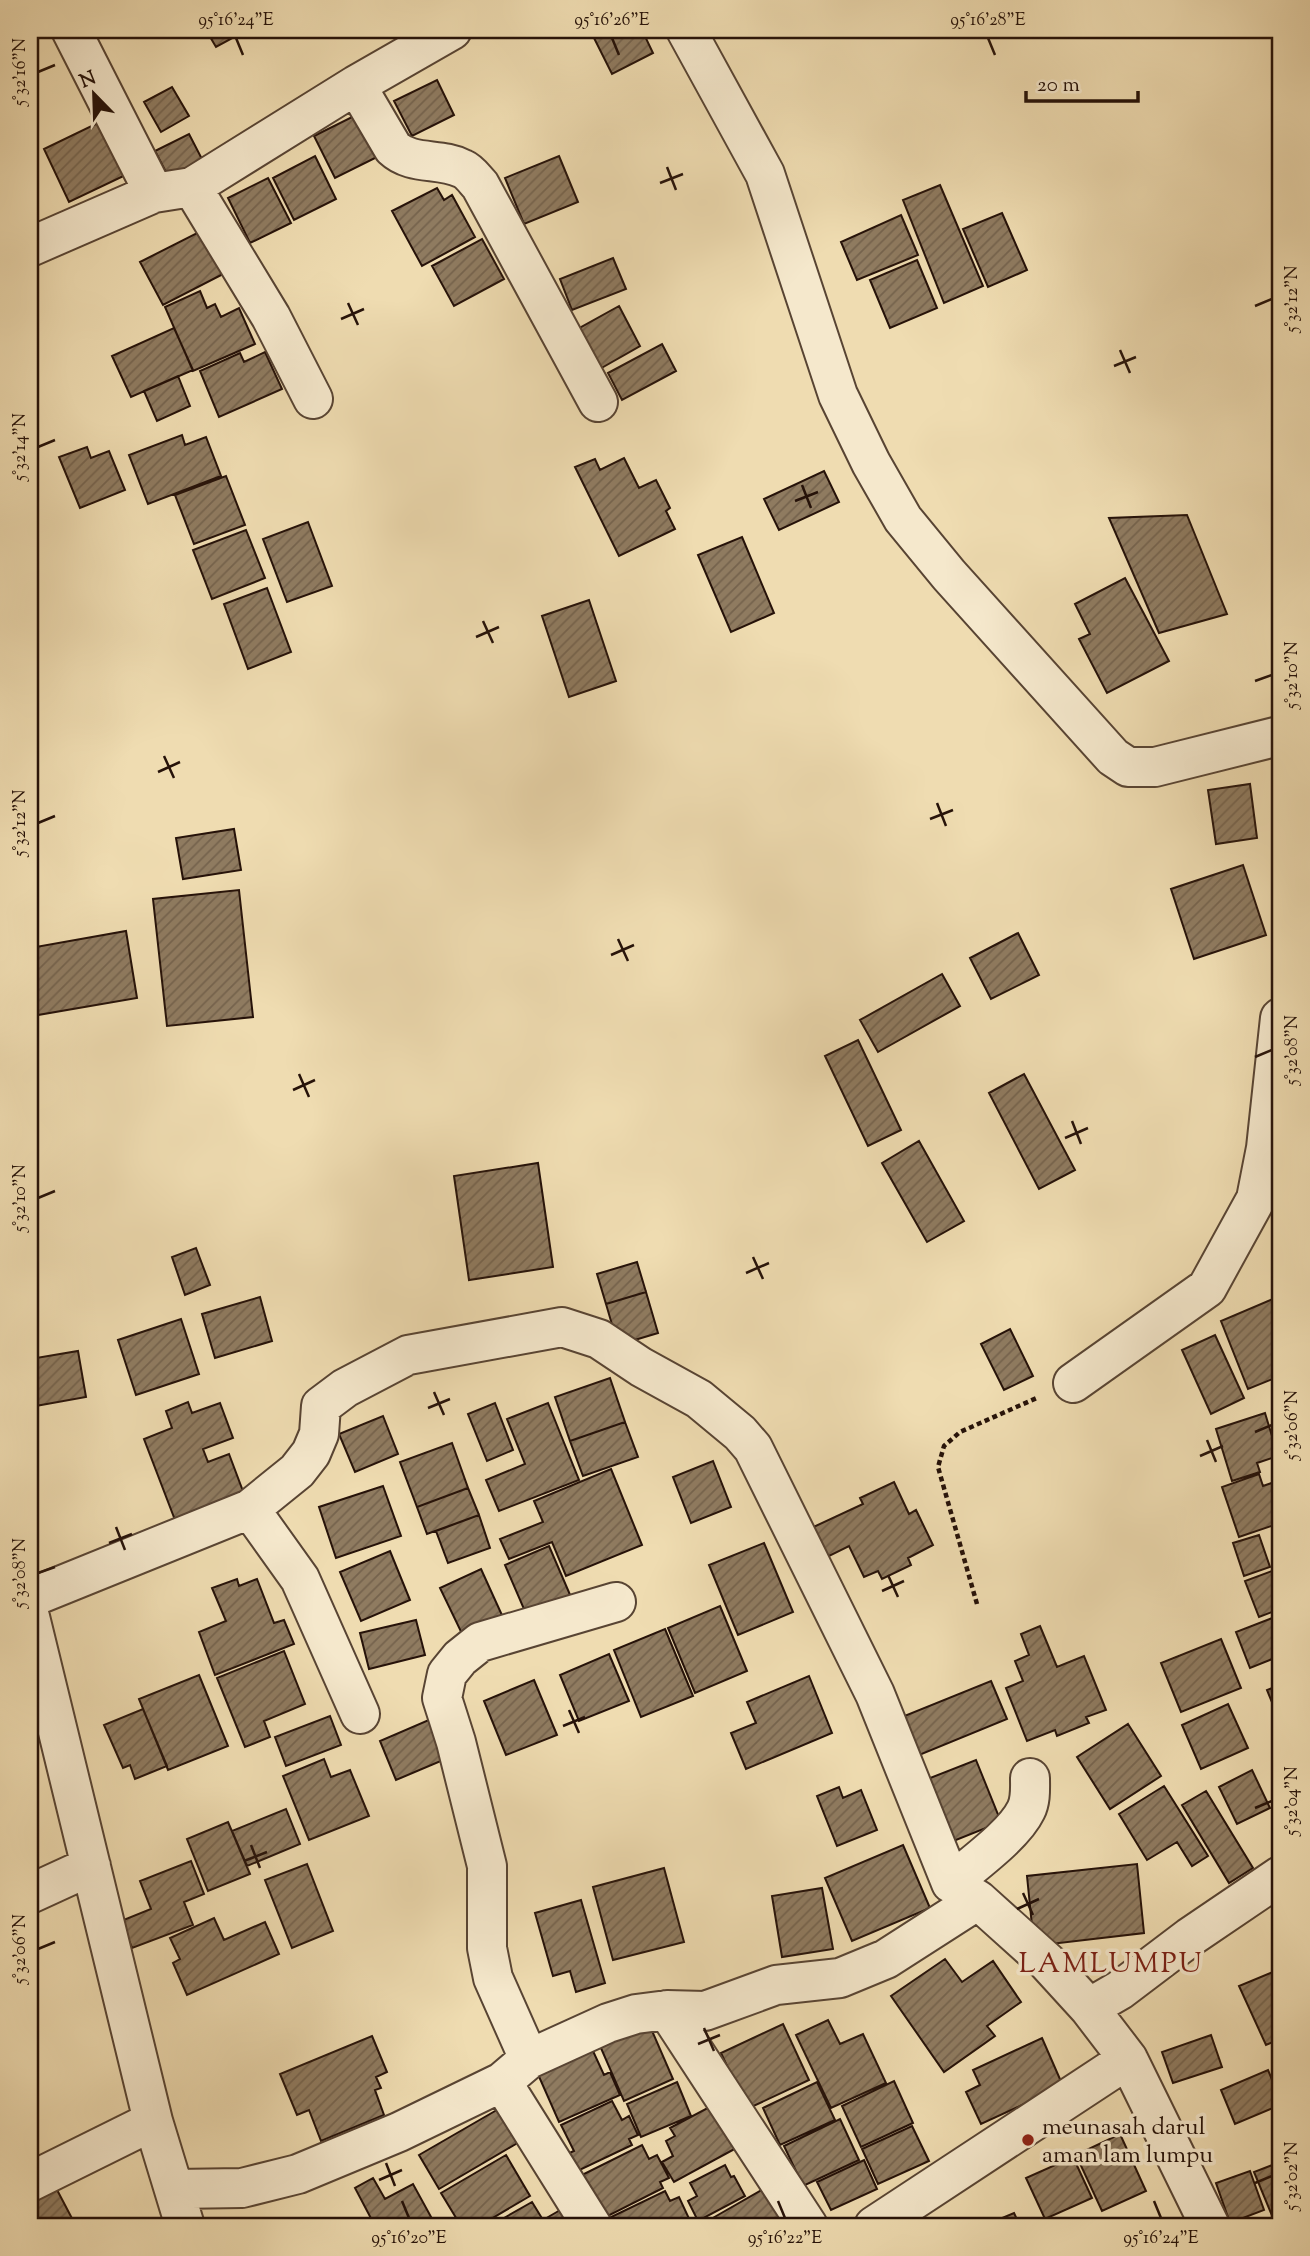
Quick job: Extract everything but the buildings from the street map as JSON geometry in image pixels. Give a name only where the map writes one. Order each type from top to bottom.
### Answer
[{"type":"street","points":[[71,30],[155,193]]},
{"type":"street","points":[[30,247],[155,193],[192,187],[356,85],[452,30]]},
{"type":"street","points":[[686,30],[765,174],[838,395],[871,463],[903,519],[949,575],[1114,757],[1129,767],[1155,767],[1280,734]]},
{"type":"street","points":[[356,85],[399,154],[407,159],[439,161],[465,170],[480,185],[598,402]]},
{"type":"street","points":[[192,187],[271,317],[313,399]]},
{"type":"street","points":[[1073,1383],[1207,1288],[1256,1199],[1266,1148],[1280,1018]]},
{"type":"street","points":[[30,1598],[250,1509],[298,1471],[311,1453],[319,1434],[321,1406],[345,1388],[408,1354],[562,1327],[599,1339],[641,1367],[699,1399],[740,1433],[753,1448],[875,1694],[965,1891],[1047,1962],[1089,2008],[1129,2059],[1210,2226]]},
{"type":"street","points":[[250,1509],[300,1579],[360,1714]]},
{"type":"street","points":[[592,2226],[516,2070],[487,1948],[487,1867],[456,1742],[442,1698],[447,1674],[460,1658],[480,1642],[616,1602]]},
{"type":"street","points":[[30,1617],[153,2121],[186,2226]]},
{"type":"street","points":[[175,2189],[242,2188],[298,2174],[399,2132],[608,2022],[636,2014],[667,2010],[705,2011],[776,1985],[840,1978],[886,1959],[965,1891],[1026,1810],[1030,1796],[1030,1778]]},
{"type":"street","points":[[30,1894],[90,1866]]},
{"type":"street","points":[[1089,2008],[1120,1990],[1190,1937],[1280,1875]]},
{"type":"street","points":[[667,2010],[808,2226]]},
{"type":"street","points":[[874,2226],[1129,2059]]},
{"type":"street","points":[[30,2182],[153,2121]]},
{"type":"path","points":[[977,1604],[938,1467],[944,1446],[960,1432],[1073,1383]]},
{"type":"place","name":"meunasah darul aman lam lumpu","points":[[1028,2140]]},
{"type":"district","name":"LAMLUMPU","points":[[1111,1962]]}]
